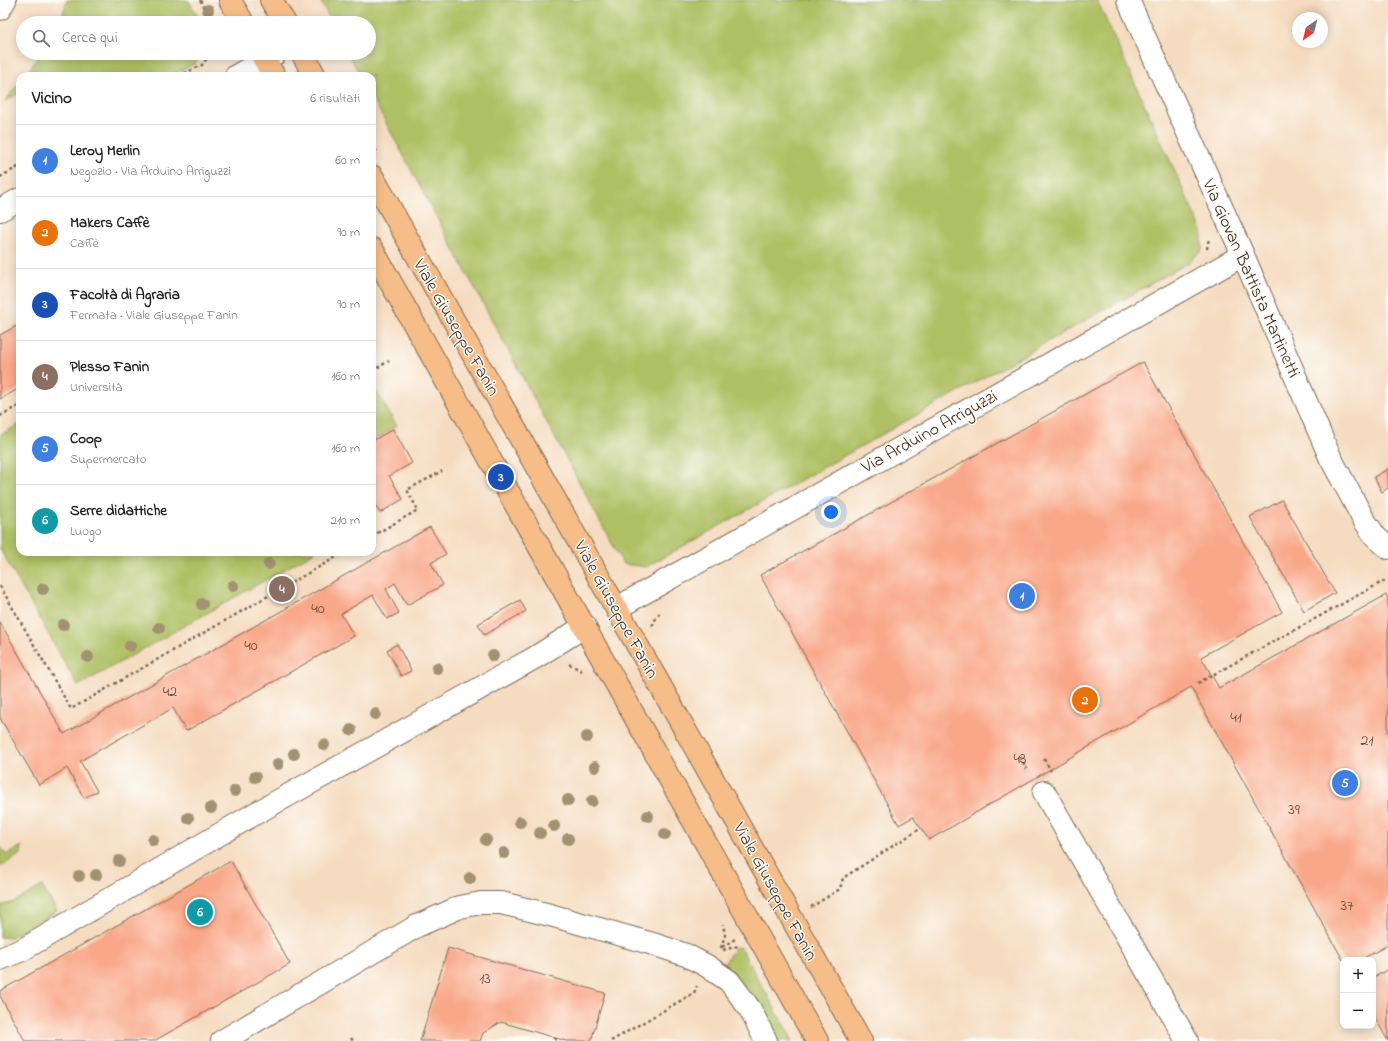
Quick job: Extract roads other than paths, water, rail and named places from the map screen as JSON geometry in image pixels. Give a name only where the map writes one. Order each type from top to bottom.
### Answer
[{"type":"main road","points":[[230,0],[239,16]]},
{"type":"main road","points":[[271,0],[281,16]]},
{"type":"main road","points":[[306,60],[313,72]]},
{"type":"main road","name":"Viale Giuseppe Fanin","points":[[376,183],[856,1032]]},
{"type":"main road","name":"Viale Giuseppe Fanin","points":[[376,256],[818,1041]]},
{"type":"street","points":[[0,9],[5,0]]},
{"type":"street","name":"Via Giovan Battista Martinetti","points":[[1128,0],[1243,255],[1330,457],[1364,520],[1375,536],[1388,548]]},
{"type":"street","points":[[244,72],[269,60]]},
{"type":"street","points":[[0,210],[16,201]]},
{"type":"street","name":"Via Arduino Arriguzzi","points":[[617,608],[1243,255]]},
{"type":"street","points":[[0,959],[22,950],[258,812],[536,657],[585,626]]},
{"type":"street","points":[[1044,792],[1187,1041]]},
{"type":"street","points":[[222,1041],[417,926],[460,907],[481,903],[501,903],[653,944],[686,955],[713,958],[750,1009],[766,1041]]},
{"type":"street","points":[[856,1032],[868,1041]]},
{"type":"place","name":"Facoltà di Agraria","points":[[501,477]]},
{"type":"place","name":"Plesso Fanin","points":[[282,589]]},
{"type":"place","name":"Leroy Merlin","points":[[1022,596]]},
{"type":"place","name":"Makers Caffè","points":[[1085,700]]},
{"type":"place","name":"Coop","points":[[1345,783]]},
{"type":"place","name":"Serre didattiche","points":[[200,912]]}]
